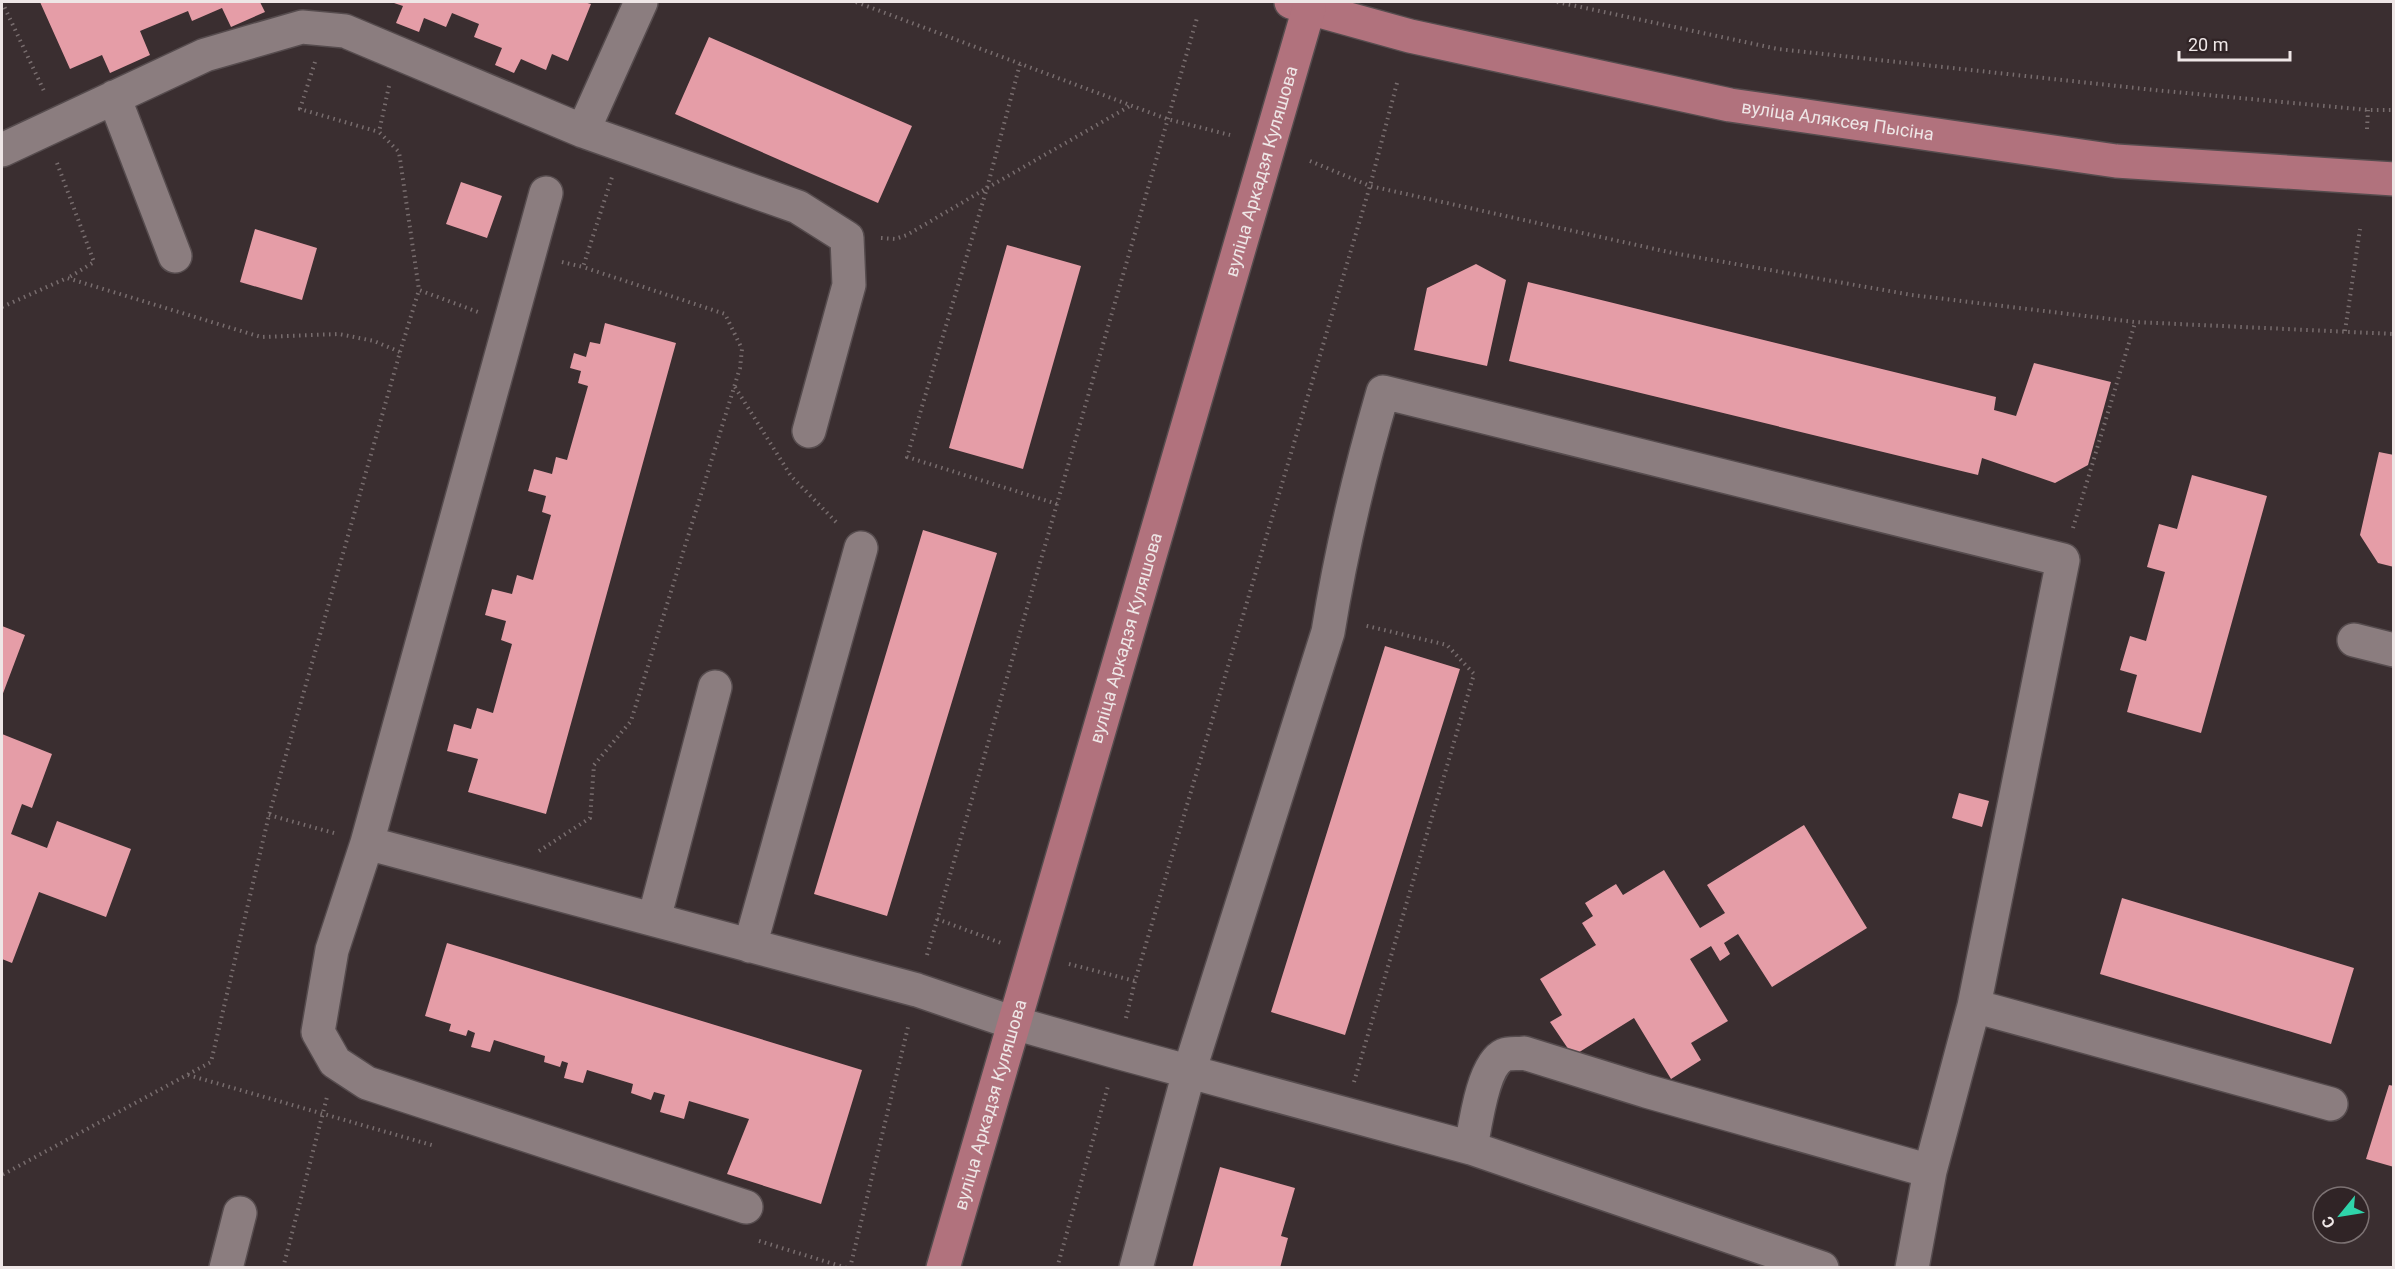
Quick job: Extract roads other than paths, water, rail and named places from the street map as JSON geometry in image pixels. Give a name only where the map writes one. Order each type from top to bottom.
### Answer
[{"type":"main road","name":"вуліца Аляксея Пысіна","points":[[1300,5],[1410,36],[1730,105],[2116,161],[2394,179]]},
{"type":"main road","name":"вуліца Аркадзя Куляшова","points":[[943,1268],[1300,5]]},
{"type":"lane","points":[[583,131],[641,2]]},
{"type":"lane","points":[[2,150],[51,125],[205,55],[302,27],[345,31],[583,131],[798,207],[847,238],[849,285],[809,431]]},
{"type":"lane","points":[[114,97],[175,256]]},
{"type":"lane","points":[[546,193],[367,843],[332,950],[318,1032],[335,1062],[366,1083],[746,1207]]},
{"type":"lane","points":[[1136,1268],[1189,1072],[1328,632],[1336,582],[1359,475],[1383,392],[2063,560],[1974,1006],[1930,1171],[1912,1268]]},
{"type":"lane","points":[[750,946],[861,548]]},
{"type":"lane","points":[[2354,640],[2394,650]]},
{"type":"lane","points":[[654,920],[715,687]]},
{"type":"lane","points":[[367,843],[917,990],[1014,1023],[1470,1148],[1822,1268]]},
{"type":"lane","points":[[1974,1006],[2331,1104]]},
{"type":"lane","points":[[1470,1148],[1484,1089],[1492,1067],[1504,1055],[1524,1053],[1646,1091],[1930,1171]]},
{"type":"lane","points":[[226,1268],[240,1213]]}]
